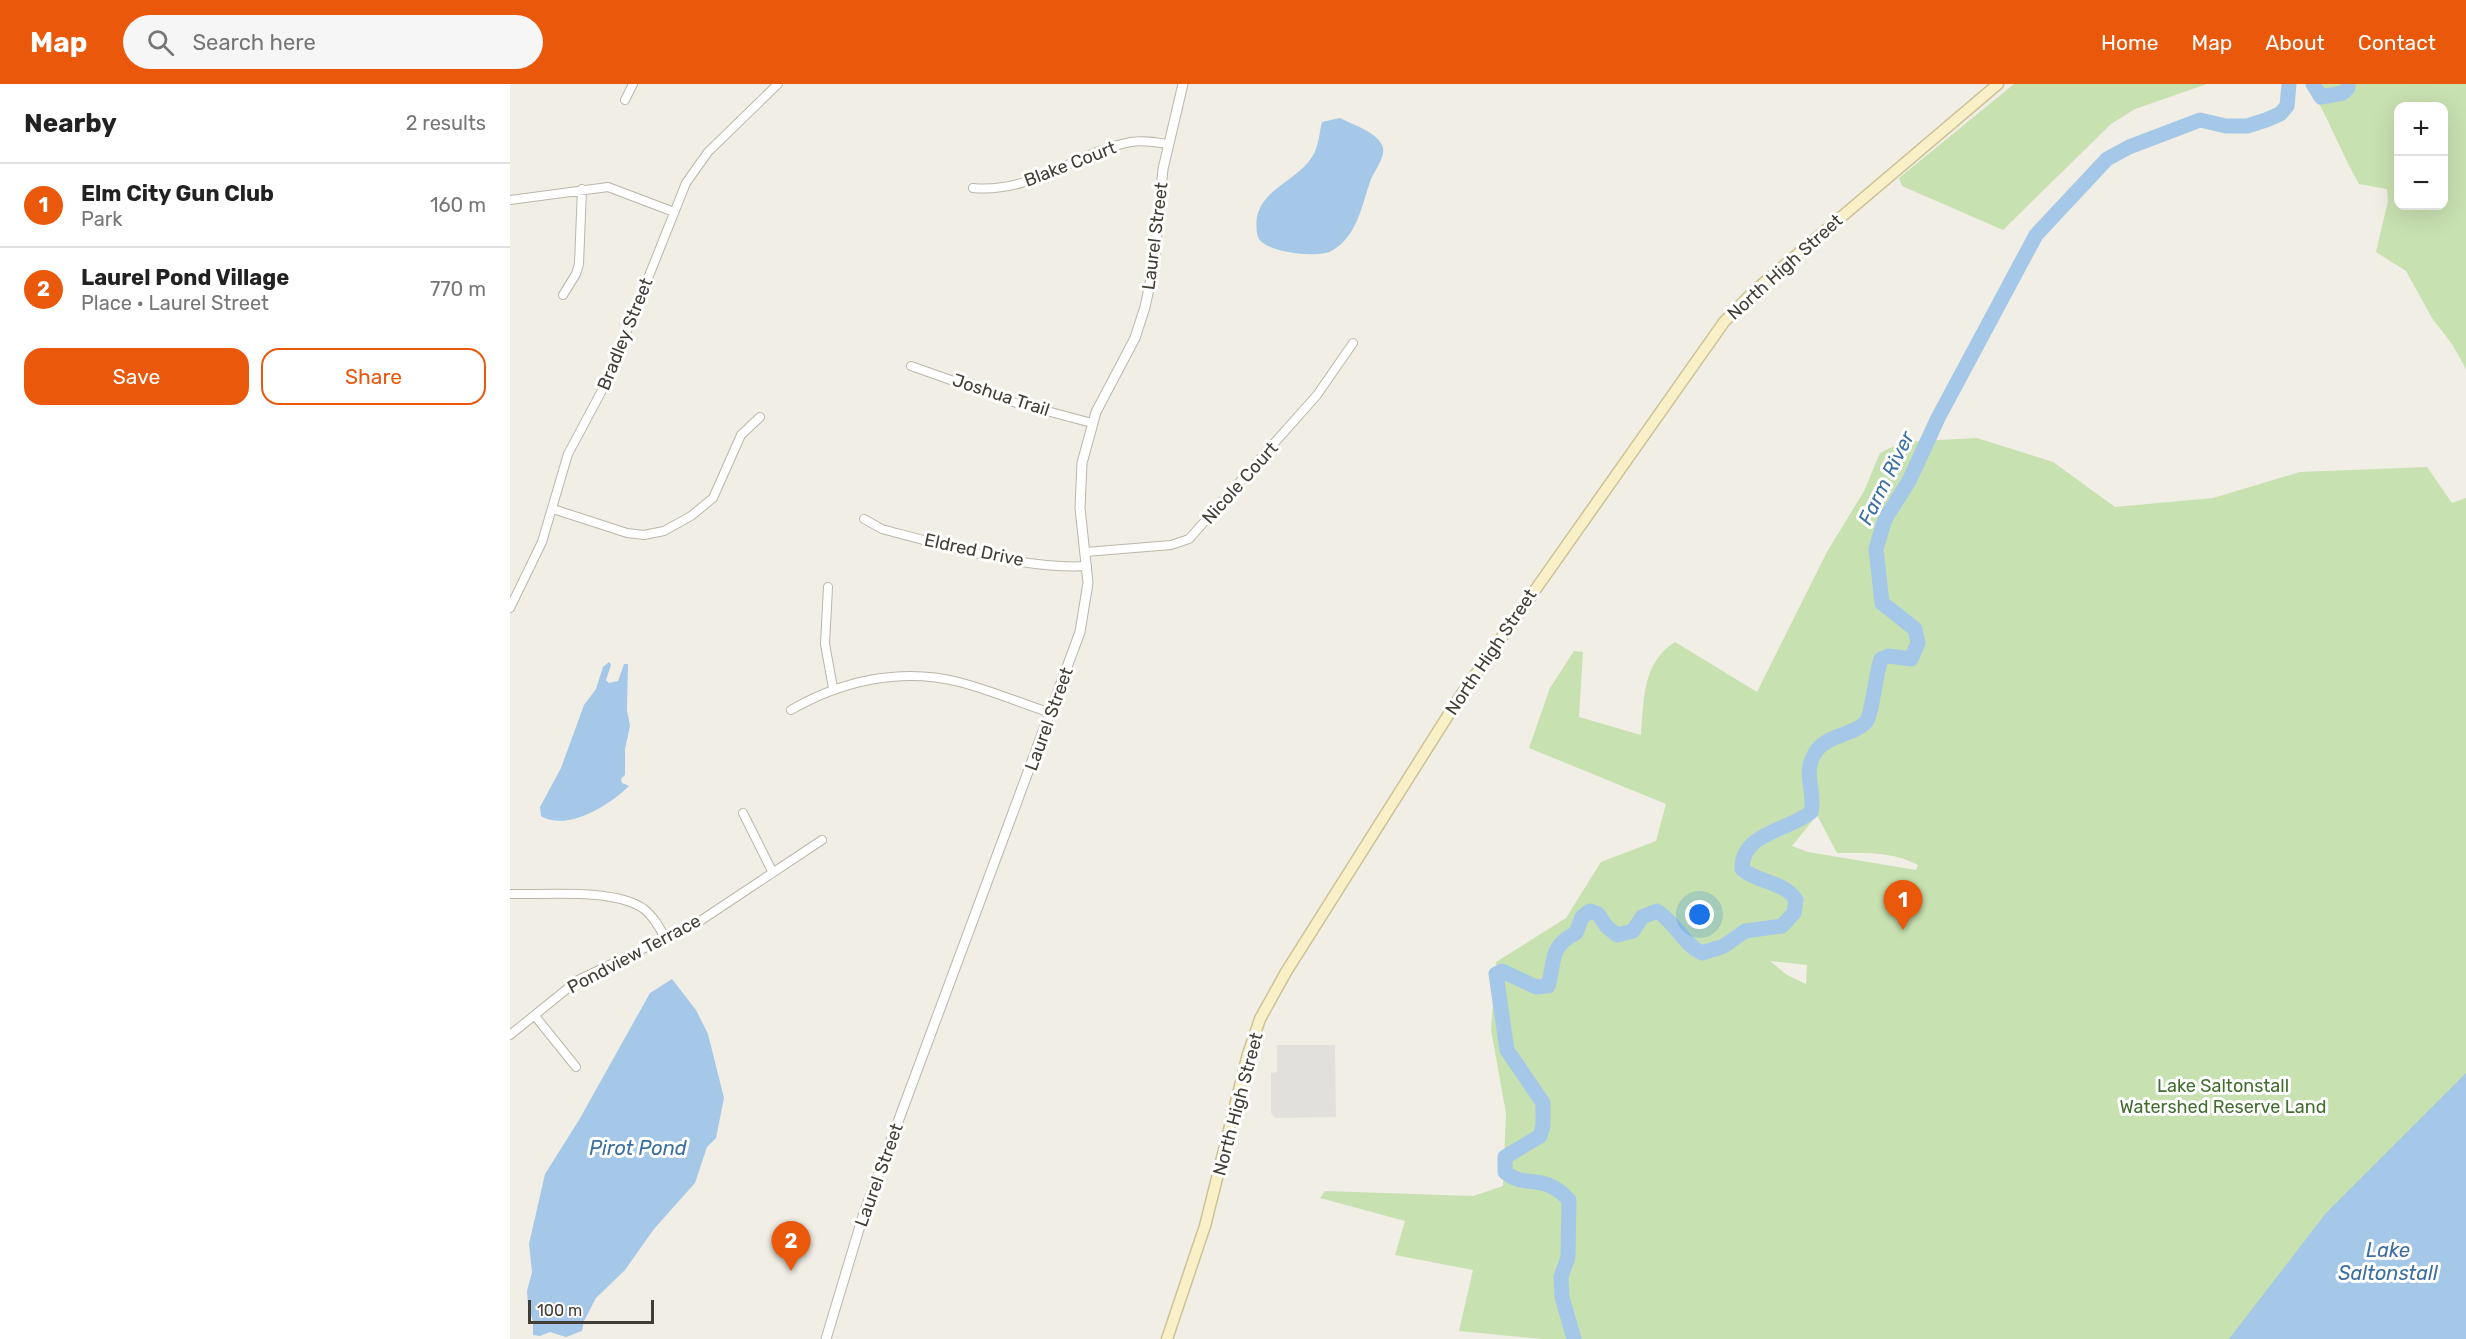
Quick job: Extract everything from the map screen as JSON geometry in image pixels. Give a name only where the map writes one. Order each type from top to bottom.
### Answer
[{"type":"main road","name":"North High Street","points":[[1167,1339],[1205,1226],[1246,1063],[1260,1019],[1286,972],[1460,698],[1724,322],[1753,292],[1998,84]]},
{"type":"street","points":[[625,100],[633,84]]},
{"type":"street","name":"Bradley Street","points":[[510,608],[533,564],[553,509],[568,454],[607,381],[686,183],[701,161],[778,84]]},
{"type":"street","name":"Laurel Street","points":[[826,1339],[863,1216],[1080,632],[1087,598],[1087,567],[1080,508],[1080,477],[1092,423],[1131,346],[1145,307],[1154,265],[1167,144],[1183,84]]},
{"type":"street","name":"Blake Court","points":[[973,188],[999,189],[1022,183],[1132,142],[1167,144]]},
{"type":"street","points":[[510,200],[599,187],[619,189],[674,212]]},
{"type":"street","points":[[562,295],[576,274],[579,264],[582,189]]},
{"type":"street","name":"Nicole Court","points":[[1086,552],[1170,545],[1189,539],[1302,413],[1353,343]]},
{"type":"street","name":"Joshua Trail","points":[[911,366],[1013,402],[1092,423]]},
{"type":"street","points":[[553,509],[627,533],[644,535],[664,531],[691,516],[713,498],[741,435],[760,417]]},
{"type":"street","name":"Eldred Drive","points":[[864,519],[882,529],[1006,558],[1061,567],[1087,567]]},
{"type":"street","points":[[828,588],[825,644],[833,688]]},
{"type":"street","points":[[791,710],[833,688],[872,679],[931,678],[970,686],[1050,713]]},
{"type":"street","points":[[742,813],[772,871]]},
{"type":"street","name":"Pondview Terrace","points":[[510,1035],[578,980],[666,940],[697,923],[772,871],[822,840]]},
{"type":"street","points":[[510,894],[623,899],[653,917],[666,940]]},
{"type":"street","points":[[535,1016],[576,1067]]},
{"type":"green space","points":[[2014,84],[2207,84],[2135,109],[2111,124],[2003,230],[1902,186],[1899,178]]},
{"type":"green space","points":[[2308,84],[2466,84],[2466,369],[2452,344],[2432,318],[2406,271],[2376,252],[2388,201],[2387,189],[2359,184]]},
{"type":"green space","name":"Lake Saltonstall Watershed Reserve Land","points":[[1977,438],[2053,462],[2115,507],[2213,498],[2300,472],[2427,467],[2452,503],[2466,498],[2466,1339],[1543,1339],[1459,1331],[1473,1270],[1395,1255],[1405,1221],[1320,1198],[1325,1191],[1473,1196],[1503,1186],[1506,1113],[1491,1030],[1496,962],[1566,918],[1601,862],[1656,841],[1666,804],[1529,748],[1550,688],[1574,651],[1583,652],[1579,717],[1641,735],[1644,696],[1651,671],[1656,660],[1675,642],[1757,692],[1827,552],[1864,491],[1880,453],[1902,442]],"holes":[[[1817,815],[1837,853],[1889,855],[1918,865],[1916,870],[1808,852],[1792,846]],[[1770,961],[1807,965],[1806,984],[1787,975]]]},
{"type":"shaded area","points":[[1277,1045],[1335,1045],[1336,1117],[1276,1118],[1271,1113],[1271,1073],[1277,1072]]},
{"type":"water","points":[[1340,118],[1374,136],[1379,140],[1383,149],[1382,158],[1371,179],[1354,228],[1341,244],[1326,253],[1294,253],[1264,244],[1259,239],[1256,225],[1261,207],[1273,191],[1298,172],[1312,157],[1322,122]]},
{"type":"water","points":[[609,662],[611,665],[606,680],[609,683],[618,681],[624,664],[628,664],[627,710],[630,726],[625,749],[625,775],[621,779],[622,783],[629,786],[600,808],[575,819],[551,820],[541,816],[540,807],[561,768],[584,705],[596,689],[603,667]]},
{"type":"water","name":"Pirot Pond","points":[[672,979],[696,1010],[708,1034],[724,1098],[716,1138],[707,1147],[695,1183],[654,1229],[625,1270],[596,1298],[584,1321],[582,1331],[566,1337],[550,1332],[540,1336],[533,1335],[533,1321],[527,1291],[532,1272],[529,1244],[545,1174],[579,1120],[650,993]]},
{"type":"water","name":"Lake Saltonstall","points":[[2466,1073],[2466,1339],[2229,1339],[2326,1213]]},
{"type":"waterway","name":"Farm River","points":[[1574,1339],[1562,1297],[1561,1277],[1568,1257],[1569,1200],[1551,1186],[1520,1180],[1505,1172],[1505,1157],[1540,1136],[1543,1126],[1543,1103],[1507,1050],[1496,974],[1502,971],[1536,987],[1548,986],[1557,949],[1561,943],[1576,933],[1582,917],[1590,911],[1598,914],[1607,927],[1617,935],[1633,931],[1642,917],[1657,911],[1689,944],[1702,953],[1724,946],[1745,931],[1782,926],[1794,913],[1796,900],[1791,894],[1785,889],[1748,874],[1742,869],[1744,857],[1757,840],[1811,812],[1812,797],[1809,775],[1811,760],[1826,742],[1861,727],[1866,722],[1881,659],[1889,656],[1911,659],[1918,643],[1915,629],[1882,603],[1876,549],[1885,519],[1909,481],[1938,418],[2036,235],[2107,159],[2129,147],[2200,120],[2226,126],[2247,126],[2266,120],[2280,114],[2287,106],[2289,84]]},
{"type":"waterway","name":"Farm River","points":[[2313,84],[2321,97],[2343,93],[2348,88],[2348,84]]},
{"type":"place","name":"Elm City Gun Club","points":[[1903,930]]},
{"type":"place","name":"Laurel Pond Village","points":[[791,1271]]}]
